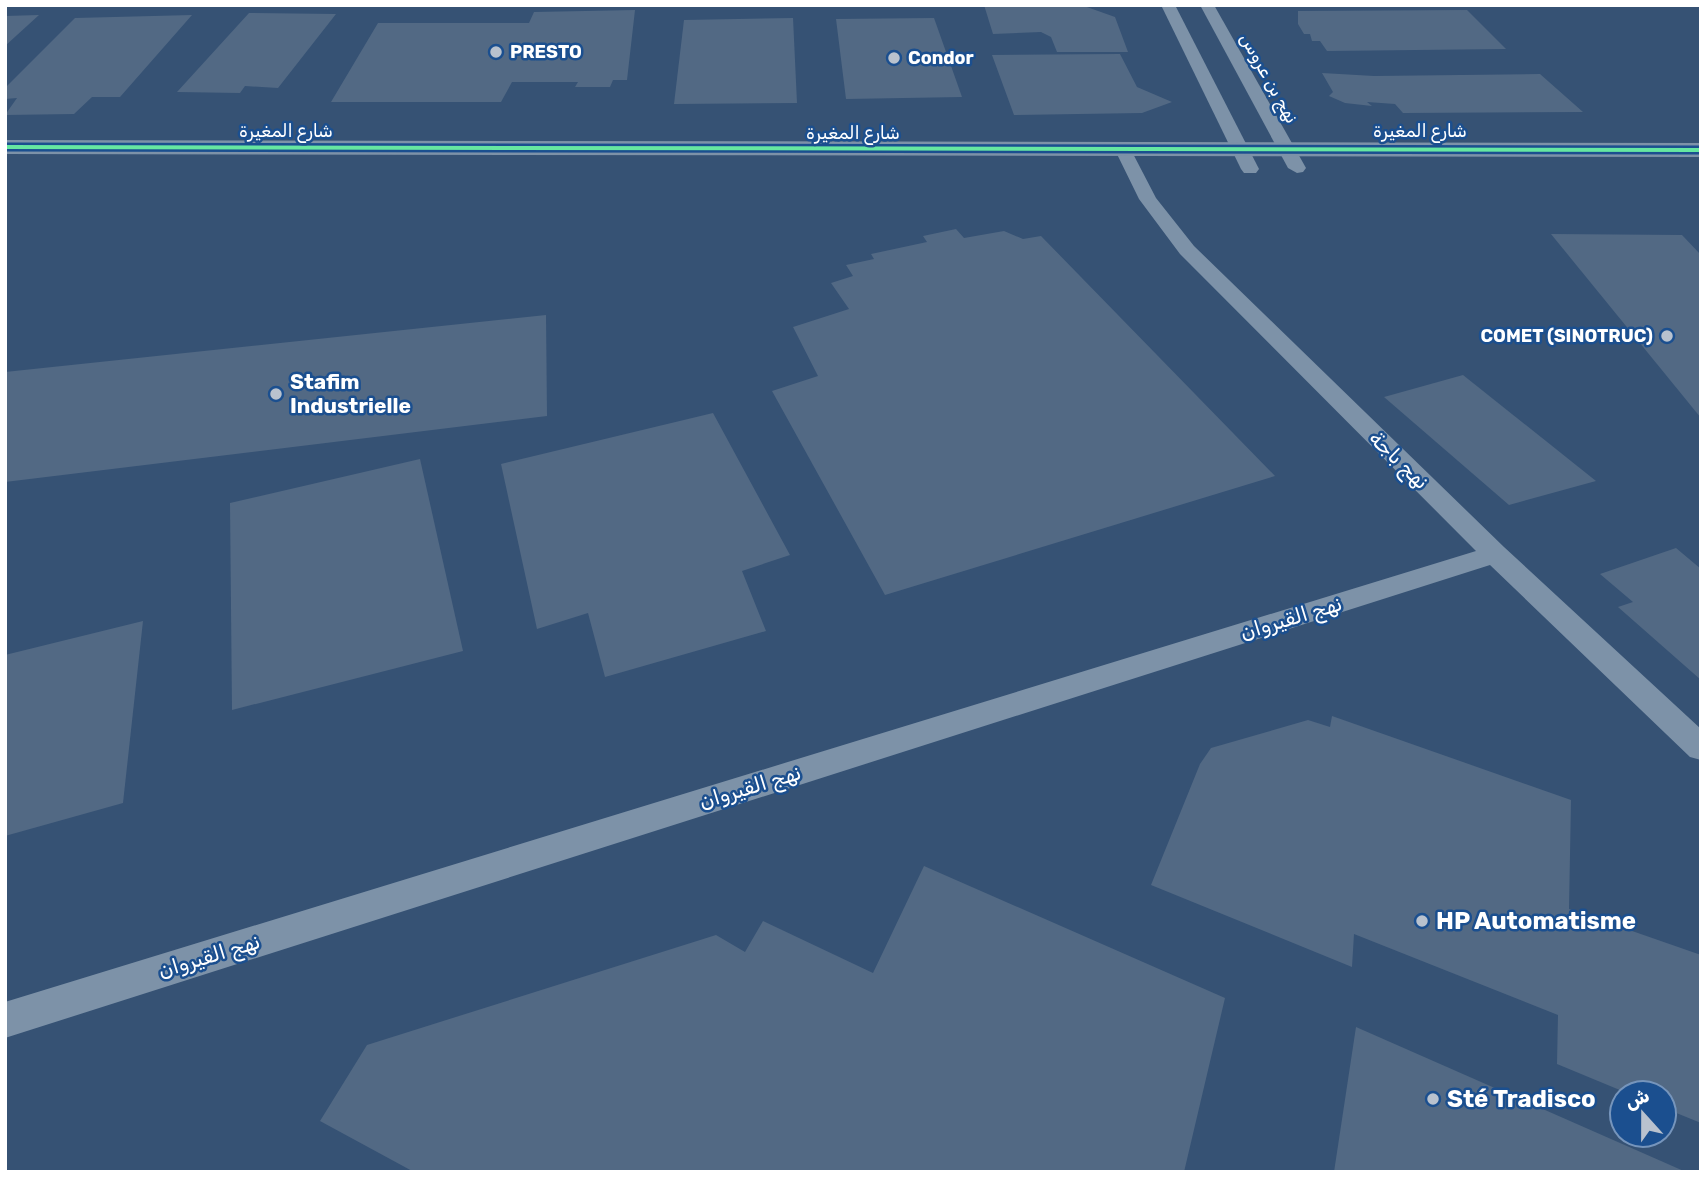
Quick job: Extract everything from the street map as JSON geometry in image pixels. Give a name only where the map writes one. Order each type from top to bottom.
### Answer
[{"type":"street","name":"شارع المغيرة","points":[[5,147],[1127,159]]},
{"type":"street","name":"شارع المغيرة","points":[[5,170],[1292,158],[1701,149]]},
{"type":"street","name":"شارع المغيرة","points":[[1292,158],[1701,168]]},
{"type":"lane","points":[[1168,5],[1245,158]]},
{"type":"lane","name":"نهج بن عروس","points":[[1207,5],[1292,158]]},
{"type":"lane","name":"نهج باجة","points":[[1127,159],[1155,210],[1187,250],[1495,554],[1701,748]]},
{"type":"lane","name":"نهج القيروان","points":[[5,1020],[1495,554]]},
{"type":"building","points":[[984,5],[1084,6],[1115,17],[1128,52],[1057,52],[1051,37],[1041,32],[993,34]]},
{"type":"building","name":"PRESTO","points":[[635,10],[627,80],[613,80],[610,87],[575,87],[578,82],[512,82],[501,102],[331,102],[378,23],[529,23],[534,12]]},
{"type":"building","points":[[1467,10],[1506,49],[1327,51],[1320,41],[1312,41],[1310,34],[1304,34],[1298,24],[1298,11]]},
{"type":"building","points":[[249,13],[336,14],[278,88],[245,86],[240,93],[177,92]]},
{"type":"building","points":[[39,15],[5,46],[5,16]]},
{"type":"building","points":[[192,15],[120,97],[92,97],[74,114],[5,115],[17,98],[5,99],[5,88],[75,18]]},
{"type":"building","points":[[793,18],[797,103],[674,104],[684,20]]},
{"type":"building","name":"Condor","points":[[934,18],[962,97],[846,99],[836,19]]},
{"type":"building","points":[[1120,54],[1137,87],[1172,102],[1142,113],[1014,115],[992,55]]},
{"type":"building","points":[[1322,73],[1374,76],[1540,74],[1583,112],[1403,113],[1395,104],[1367,102],[1372,106],[1345,103],[1329,96],[1333,92]]},
{"type":"building","points":[[956,229],[964,238],[1004,231],[1023,239],[1041,236],[1275,476],[885,595],[772,391],[818,376],[793,327],[849,309],[831,283],[853,276],[846,265],[874,259],[871,254],[927,242],[923,236]]},
{"type":"building","name":"COMET (SINOTRUC)","points":[[1551,234],[1682,235],[1701,255],[1701,418]]},
{"type":"building","name":"Stafim Industrielle","points":[[546,315],[547,416],[5,482],[5,372]]},
{"type":"building","points":[[1463,375],[1596,481],[1509,505],[1384,397]]},
{"type":"building","points":[[713,413],[790,555],[742,571],[766,631],[605,677],[588,613],[537,629],[501,464]]},
{"type":"building","points":[[420,459],[463,651],[232,710],[230,503]]},
{"type":"building","points":[[1676,548],[1701,569],[1701,680],[1618,607],[1633,602],[1600,574]]},
{"type":"building","points":[[143,621],[123,803],[5,836],[5,655]]},
{"type":"building","name":"HP Automatisme","points":[[1332,716],[1571,800],[1569,909],[1701,955],[1701,1123],[1678,1114],[1678,1079],[1608,1079],[1608,1085],[1557,1064],[1558,1015],[1354,934],[1352,967],[1151,885],[1200,764],[1211,748],[1308,720],[1330,727]]},
{"type":"building","points":[[924,866],[1225,998],[1184,1172],[414,1172],[320,1121],[367,1045],[716,935],[745,952],[763,921],[873,973]]},
{"type":"building","name":"Sté Tradisco","points":[[1356,1027],[1608,1138],[1608,1149],[1634,1149],[1686,1172],[1334,1172]]},
{"type":"cycle path","points":[[5,147],[1701,150]]},
{"type":"place","name":"PRESTO","points":[[496,52]]},
{"type":"place","name":"Condor","points":[[894,58]]},
{"type":"place","name":"COMET (SINOTRUC)","points":[[1667,336]]},
{"type":"place","name":"Stafim Industrielle","points":[[276,394]]},
{"type":"place","name":"HP Automatisme","points":[[1422,921]]},
{"type":"place","name":"Sté Tradisco","points":[[1433,1099]]}]
